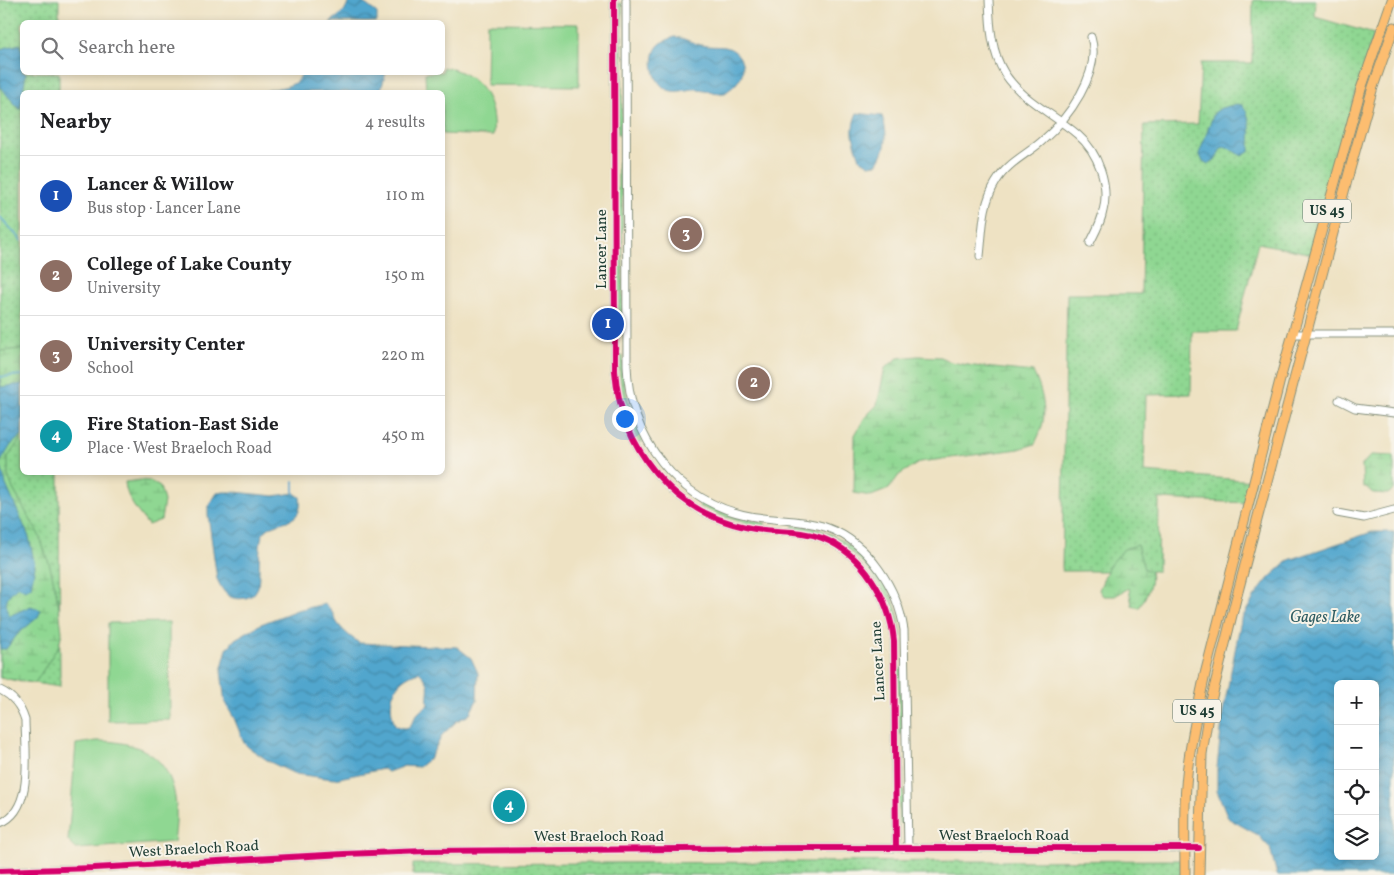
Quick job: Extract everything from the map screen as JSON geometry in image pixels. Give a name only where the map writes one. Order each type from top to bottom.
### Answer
[{"type":"main road","name":"US 45","points":[[1184,875],[1188,760],[1195,717],[1249,502],[1361,88],[1392,0]]},
{"type":"main road","name":"US 45","points":[[1199,875],[1202,754],[1209,709],[1236,599],[1350,169],[1373,87],[1390,47],[1394,27]]},
{"type":"street","name":"Lancer Lane","points":[[614,0],[615,371],[617,392],[625,419],[634,441],[647,463],[660,479],[690,504],[715,518],[742,526],[764,531],[808,534],[830,541],[857,562],[879,591],[888,611],[894,641],[896,848]]},
{"type":"street","name":"Lancer Lane","points":[[626,0],[627,364],[628,386],[635,414],[641,430],[658,458],[672,475],[695,494],[721,508],[737,513],[766,519],[812,523],[830,528],[866,554],[885,578],[901,613],[904,630],[908,848]]},
{"type":"street","points":[[990,0],[991,37],[1004,73],[1026,97],[1077,134],[1085,142],[1091,150],[1102,175],[1104,209],[1090,243]]},
{"type":"street","points":[[980,256],[986,206],[996,181],[1012,164],[1041,142],[1060,122],[1077,99],[1091,67],[1094,54],[1091,37]]},
{"type":"street","points":[[1294,334],[1394,334]]},
{"type":"street","points":[[1339,400],[1355,408],[1394,413]]},
{"type":"street","points":[[1337,513],[1364,518],[1394,510]]},
{"type":"street","points":[[0,690],[10,696],[22,712],[24,720],[25,785],[18,808],[10,817],[0,823]]},
{"type":"street","name":"West Braeloch Road","points":[[0,871],[426,851],[1199,848]]},
{"type":"green space","points":[[0,0],[59,0],[59,20],[20,20],[20,75],[59,75],[59,90],[20,90],[20,475],[59,475],[60,687],[0,678]]},
{"type":"green space","points":[[1253,0],[1316,0],[1315,17],[1374,34],[1354,99],[1313,254],[1258,243],[1236,331],[1192,331],[1191,394],[1146,395],[1144,472],[1254,481],[1249,503],[1159,499],[1158,571],[1062,571],[1067,294],[1141,294],[1144,125],[1198,124],[1201,63],[1252,63]]},
{"type":"green space","points":[[622,3],[622,41],[617,40],[617,4]]},
{"type":"green space","points":[[487,23],[579,24],[579,86],[486,85]]},
{"type":"green space","points":[[617,44],[622,44],[622,135],[618,135]]},
{"type":"green space","points":[[445,67],[467,75],[483,90],[488,100],[492,111],[493,136],[445,134],[445,90],[426,90],[425,75],[445,75]]},
{"type":"green space","points":[[1366,85],[1340,195],[1338,195],[1344,164]]},
{"type":"green space","points":[[618,162],[622,162],[623,327],[618,327]]},
{"type":"green space","points":[[20,349],[20,440],[8,457],[8,475],[13,489],[39,535],[50,566],[58,600],[62,632],[59,645],[35,683],[0,678],[0,351]]},
{"type":"green space","points":[[619,356],[623,356],[628,400],[634,421],[643,441],[639,443],[624,401],[620,379]]},
{"type":"green space","points":[[918,356],[941,357],[951,362],[974,366],[1033,372],[1041,391],[1044,412],[1035,444],[1019,449],[920,462],[899,475],[889,489],[871,496],[854,493],[855,435],[865,417],[877,405],[885,368],[898,358]]},
{"type":"green space","points":[[1371,455],[1394,456],[1394,489],[1388,494],[1373,493],[1363,486],[1362,465]]},
{"type":"green space","points":[[150,481],[160,487],[164,501],[161,520],[148,525],[133,505],[125,482]]},
{"type":"green space","points":[[701,502],[733,516],[765,523],[765,527],[715,513],[699,506]]},
{"type":"green space","points":[[793,525],[814,528],[834,536],[852,547],[868,561],[881,578],[891,597],[898,616],[901,637],[897,638],[893,618],[886,599],[864,564],[832,540],[814,532],[793,529]]},
{"type":"green space","points":[[1137,545],[1144,569],[1150,571],[1151,576],[1148,590],[1139,608],[1132,605],[1129,588],[1115,596],[1103,596],[1099,590],[1109,566],[1124,549]]},
{"type":"green space","points":[[169,622],[170,720],[108,721],[108,623]]},
{"type":"green space","points":[[898,668],[902,668],[903,734],[899,734]]},
{"type":"green space","points":[[97,741],[120,743],[139,748],[154,757],[164,768],[172,783],[175,800],[174,842],[76,849],[68,841],[76,744]]},
{"type":"green space","points":[[899,759],[903,759],[904,823],[899,823]]},
{"type":"green space","points":[[1181,860],[1181,875],[413,875],[413,864]]},
{"type":"water","points":[[349,0],[360,0],[377,13],[377,20],[333,20],[348,4]]},
{"type":"water","points":[[675,37],[704,46],[725,47],[735,52],[741,60],[743,70],[739,80],[725,93],[698,89],[672,91],[663,87],[656,77],[654,70],[655,51],[664,41]]},
{"type":"water","points":[[20,44],[20,75],[26,75],[23,90],[20,90],[20,110],[0,87],[0,49]]},
{"type":"water","points":[[301,75],[385,75],[381,90],[268,90],[286,87]]},
{"type":"water","points":[[1237,104],[1242,105],[1248,116],[1250,151],[1242,156],[1227,147],[1221,148],[1216,159],[1208,164],[1203,161],[1199,154],[1214,113],[1221,108]]},
{"type":"water","points":[[857,113],[882,116],[886,141],[881,158],[877,164],[869,165],[860,159],[853,131]]},
{"type":"water","points":[[0,379],[1,387],[20,384],[20,437],[11,445],[0,463]]},
{"type":"water","points":[[0,463],[6,485],[29,537],[35,566],[31,587],[25,590],[18,586],[7,599],[9,616],[31,606],[41,610],[38,617],[17,635],[6,649],[0,649]]},
{"type":"water","points":[[217,493],[274,496],[294,493],[300,497],[298,514],[288,521],[274,525],[263,534],[260,544],[258,587],[253,594],[246,598],[231,597],[222,589],[217,579],[208,507]]},
{"type":"water","name":"Gages Lake","points":[[1372,532],[1394,532],[1394,875],[1277,875],[1270,848],[1258,835],[1231,820],[1227,815],[1217,791],[1217,768],[1223,712],[1241,620],[1255,596],[1269,578],[1289,560]]},
{"type":"water","points":[[325,604],[340,627],[359,643],[457,647],[471,658],[478,673],[477,700],[469,715],[457,721],[443,734],[430,758],[419,767],[404,766],[388,772],[383,769],[334,779],[295,774],[270,762],[244,743],[234,718],[225,703],[221,671],[227,649],[235,639],[261,624],[297,610]],"holes":[[[419,672],[428,684],[428,705],[418,713],[410,726],[405,728],[395,725],[391,708],[394,692],[403,680]]]},
{"type":"waterway","points":[[0,217],[20,239]]},
{"type":"waterway","points":[[0,377],[20,375]]},
{"type":"waterway","points":[[294,481],[294,493]]},
{"type":"cycle path","points":[[614,0],[615,371],[619,399],[628,426],[640,451],[656,473],[675,492],[697,508],[722,520],[750,528],[804,533],[822,538],[837,545],[850,555],[872,580],[887,609],[894,641],[896,848]]},
{"type":"cycle path","points":[[0,871],[426,851],[803,848],[1199,848]]},
{"type":"place","name":"University Center","points":[[686,234]]},
{"type":"place","name":"Lancer & Willow","points":[[608,324]]},
{"type":"place","name":"College of Lake County","points":[[754,383]]},
{"type":"place","name":"Fire Station-East Side","points":[[509,806]]}]
